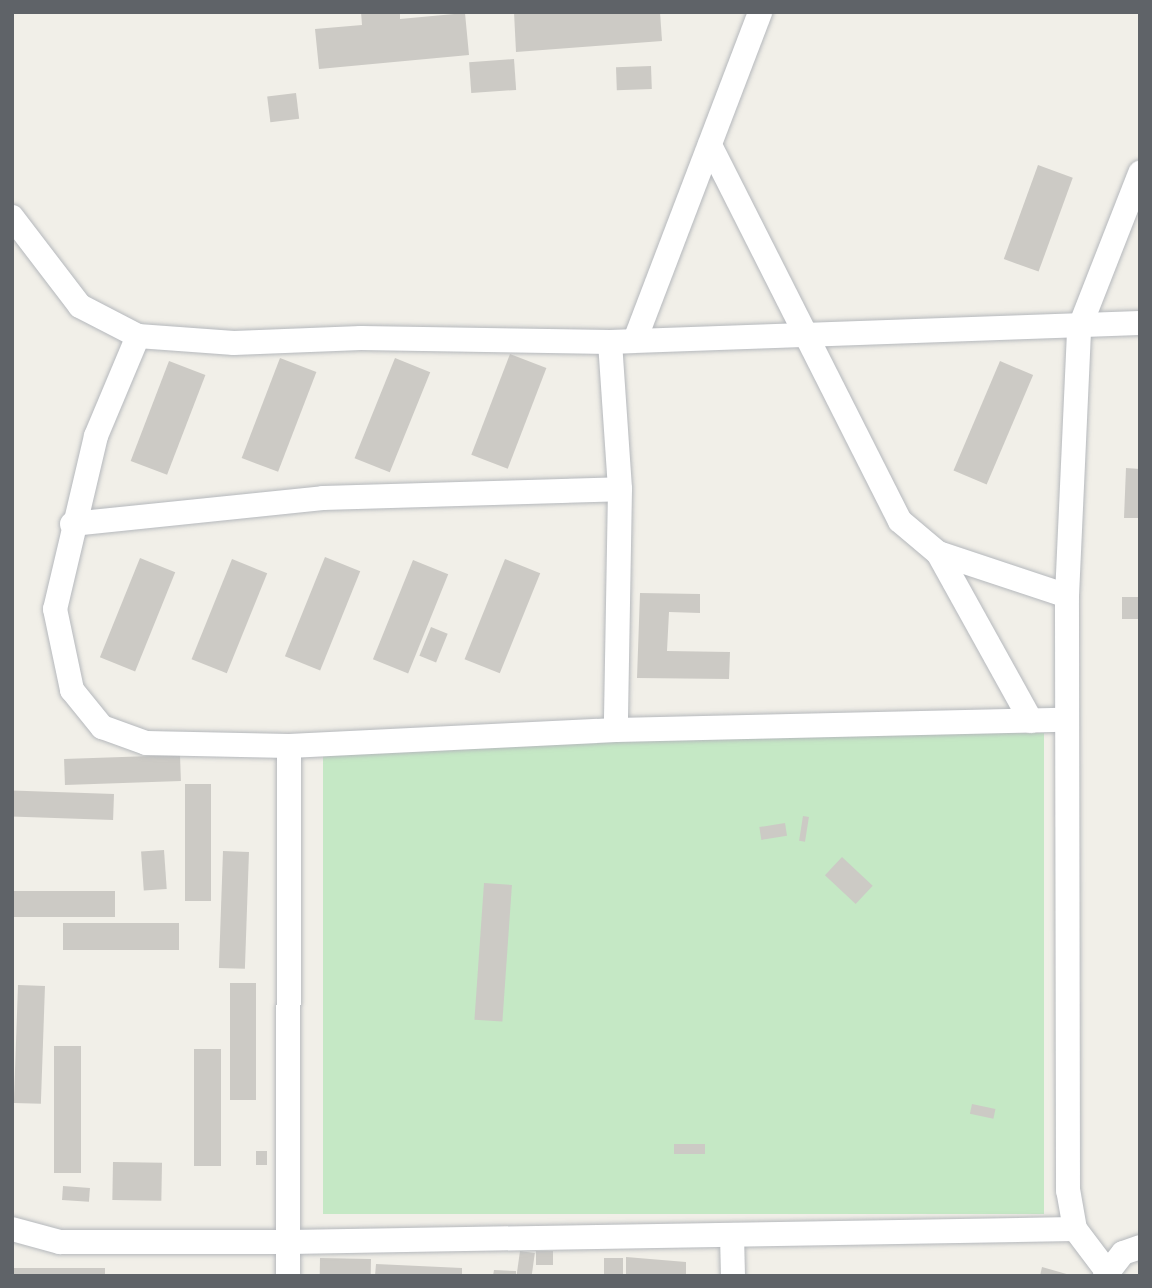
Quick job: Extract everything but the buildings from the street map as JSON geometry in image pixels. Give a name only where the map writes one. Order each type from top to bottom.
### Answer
[{"type":"street","points":[[635,340],[760,12]]},
{"type":"street","points":[[710,145],[889,504],[912,534],[938,553],[1067,596]]},
{"type":"street","points":[[1140,173],[1079,329],[1063,720],[1068,1191],[1075,1229],[1106,1273],[1140,1247]]},
{"type":"street","points":[[12,217],[80,306],[108,326],[138,336],[234,343],[360,338],[610,342],[806,333],[1079,329],[1140,323]]},
{"type":"street","points":[[138,336],[96,436],[72,524],[55,609],[61,655],[83,707],[102,727],[146,743],[289,746],[616,730],[1063,720]]},
{"type":"street","points":[[610,342],[620,489],[616,730]]},
{"type":"street","points":[[72,524],[323,498],[620,489]]},
{"type":"street","points":[[938,553],[1031,721]]},
{"type":"street","points":[[288,1276],[289,746]]},
{"type":"street","points":[[12,1229],[60,1242],[289,1242],[1075,1229]]},
{"type":"street","points":[[732,1235],[733,1276]]},
{"type":"green space","points":[[323,733],[1044,733],[1044,1214],[323,1214]]}]
